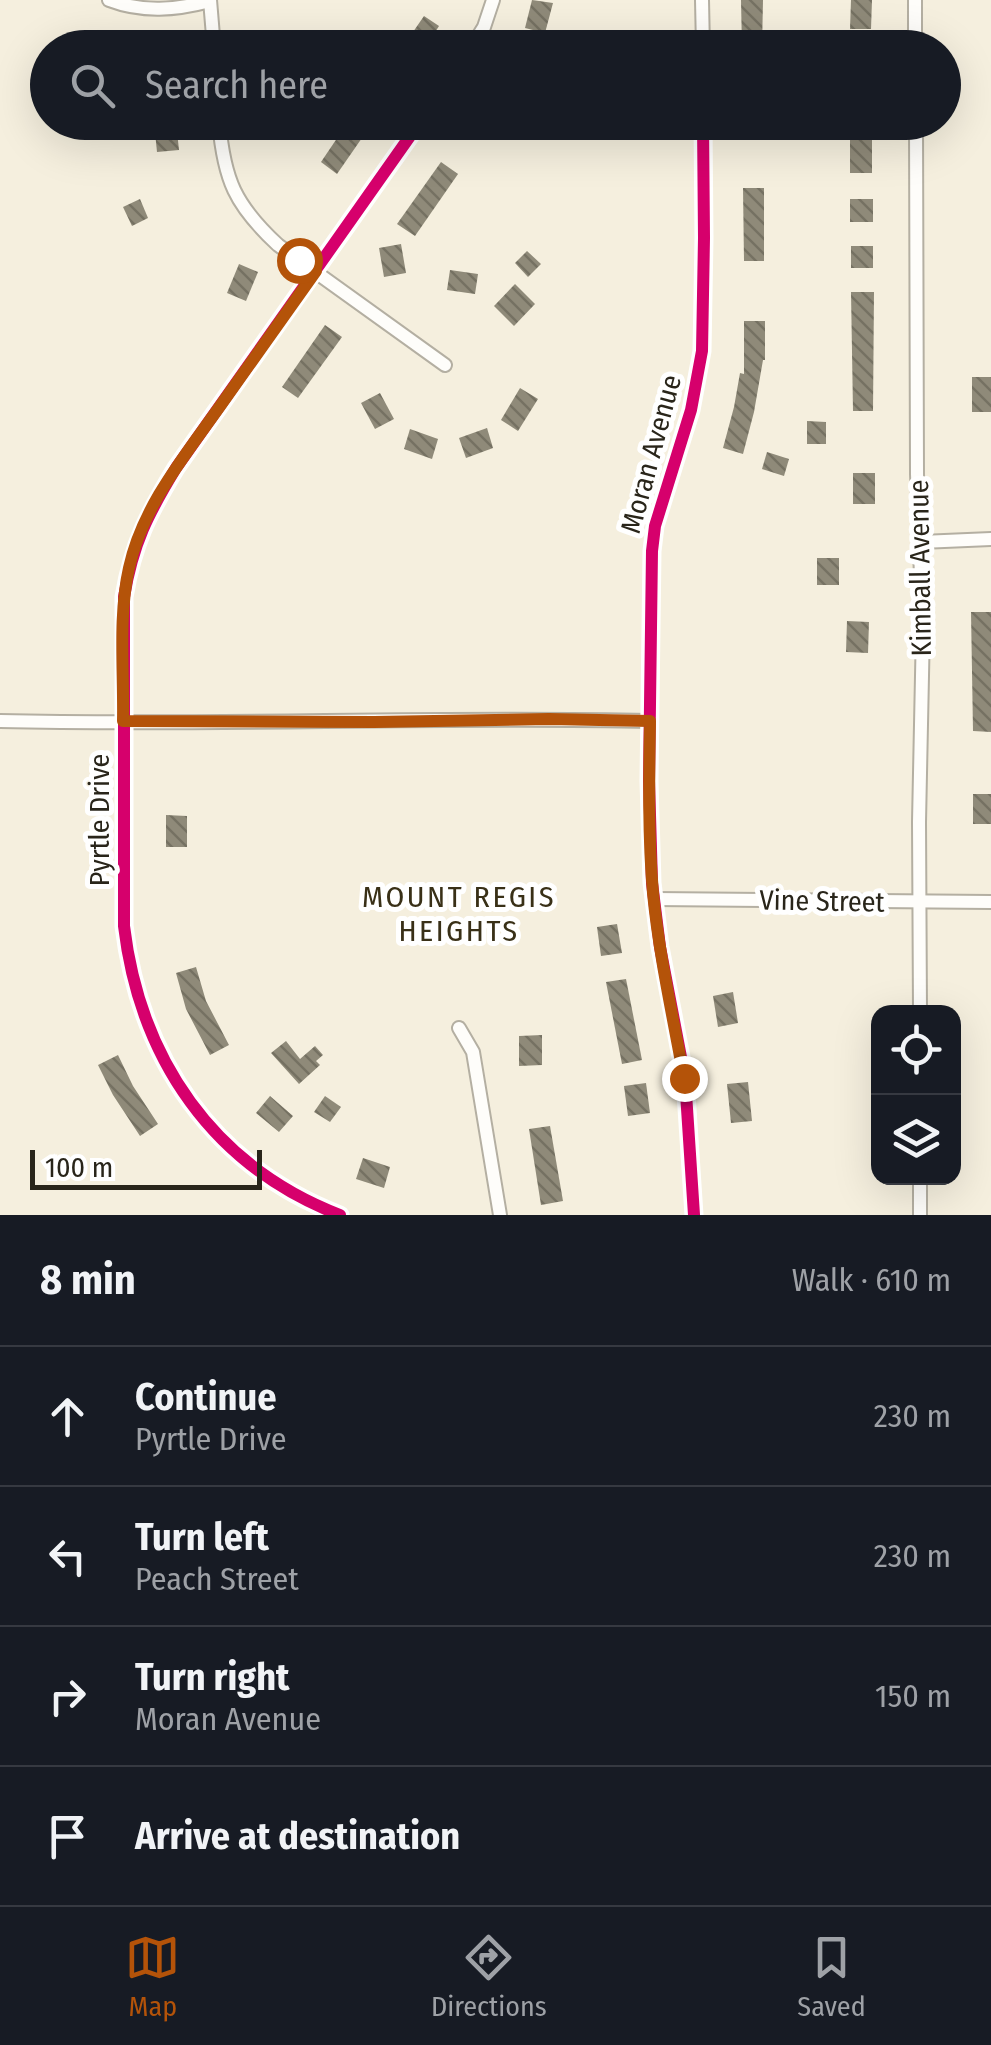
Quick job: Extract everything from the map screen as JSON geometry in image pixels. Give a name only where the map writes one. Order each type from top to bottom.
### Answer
[{"type":"street","points":[[109,0],[165,10],[210,0],[212,30]]},
{"type":"street","points":[[482,30],[492,0]]},
{"type":"street","points":[[702,0],[703,30]]},
{"type":"street","points":[[915,0],[916,30]]},
{"type":"street","points":[[222,140],[226,170],[242,206],[258,227],[445,365]]},
{"type":"street","name":"Pyrtle Drive","points":[[340,1215],[292,1192],[230,1148],[176,1082],[152,1038],[136,994],[124,926],[124,598],[129,568],[148,513],[407,140]]},
{"type":"street","name":"Moran Avenue","points":[[694,1215],[684,1078],[654,899],[649,780],[655,526],[691,410],[702,351],[703,140]]},
{"type":"street","name":"Kimball Avenue","points":[[916,140],[921,542],[920,1005]]},
{"type":"street","points":[[921,542],[991,540]]},
{"type":"street","points":[[0,721],[650,721]]},
{"type":"street","name":"Vine Street","points":[[654,899],[991,902]]},
{"type":"street","points":[[460,1028],[473,1052],[500,1215]]},
{"type":"street","points":[[920,1185],[920,1215]]},
{"type":"building","points":[[532,0],[553,3],[546,30],[525,28]]},
{"type":"building","points":[[741,0],[763,0],[762,30],[742,30]]},
{"type":"building","points":[[851,0],[872,0],[871,29],[850,29]]},
{"type":"building","points":[[424,16],[439,26],[436,30],[414,30]]},
{"type":"building","points":[[156,140],[178,140],[179,150],[157,152]]},
{"type":"building","points":[[336,140],[361,140],[337,174],[321,162]]},
{"type":"building","points":[[850,140],[872,140],[872,173],[850,173]]},
{"type":"building","points":[[441,162],[458,174],[415,236],[397,224]]},
{"type":"building","points":[[743,188],[764,188],[764,261],[744,261]]},
{"type":"building","points":[[140,199],[148,218],[132,226],[123,207]]},
{"type":"building","points":[[850,199],[873,199],[873,222],[850,222]]},
{"type":"building","points":[[401,244],[406,273],[384,277],[379,248]]},
{"type":"building","points":[[851,246],[873,246],[873,268],[851,268]]},
{"type":"building","points":[[527,251],[541,264],[528,277],[515,263]]},
{"type":"building","points":[[239,264],[258,272],[246,301],[227,293]]},
{"type":"building","points":[[450,270],[478,274],[475,294],[447,290]]},
{"type":"building","points":[[515,284],[535,304],[514,326],[494,306]]},
{"type":"building","points":[[851,292],[874,292],[873,411],[853,411]]},
{"type":"building","points":[[744,321],[765,321],[765,360],[743,454],[723,448],[740,373],[744,374]]},
{"type":"building","points":[[325,325],[342,337],[298,398],[282,387]]},
{"type":"building","points":[[972,377],[991,377],[991,412],[972,412]]},
{"type":"building","points":[[520,388],[538,399],[518,431],[501,420]]},
{"type":"building","points":[[380,393],[394,419],[375,429],[361,403]]},
{"type":"building","points":[[807,421],[826,422],[826,444],[807,444]]},
{"type":"building","points":[[487,428],[493,448],[466,458],[459,438]]},
{"type":"building","points":[[410,429],[438,439],[432,459],[404,449]]},
{"type":"building","points":[[767,452],[789,459],[784,476],[762,469]]},
{"type":"building","points":[[853,473],[875,473],[875,504],[853,504]]},
{"type":"building","points":[[817,558],[839,558],[839,585],[817,585]]},
{"type":"building","points":[[971,612],[991,612],[991,732],[973,731]]},
{"type":"building","points":[[847,621],[869,622],[868,653],[846,652]]},
{"type":"building","points":[[973,794],[991,794],[991,824],[973,824]]},
{"type":"building","points":[[166,815],[187,816],[187,847],[166,847]]},
{"type":"building","points":[[617,924],[622,953],[601,956],[597,927]]},
{"type":"building","points":[[196,967],[206,1001],[229,1045],[210,1055],[186,1009],[176,973]]},
{"type":"building","points":[[626,979],[642,1060],[622,1064],[606,982]]},
{"type":"building","points":[[733,992],[738,1023],[718,1027],[713,996]]},
{"type":"building","points":[[542,1035],[542,1065],[519,1066],[519,1036]]},
{"type":"building","points":[[286,1041],[300,1059],[315,1046],[323,1055],[316,1061],[320,1065],[299,1084],[271,1053]]},
{"type":"building","points":[[118,1055],[158,1124],[140,1136],[98,1065]]},
{"type":"building","points":[[748,1082],[752,1121],[731,1123],[727,1084]]},
{"type":"building","points":[[646,1083],[650,1113],[628,1116],[624,1086]]},
{"type":"building","points":[[270,1096],[293,1116],[279,1132],[256,1113]]},
{"type":"building","points":[[325,1096],[341,1107],[330,1122],[314,1112]]},
{"type":"building","points":[[550,1126],[563,1201],[541,1205],[529,1129]]},
{"type":"building","points":[[363,1158],[390,1167],[384,1188],[356,1179]]},
{"type":"cycle path","points":[[340,1215],[295,1194],[255,1168],[220,1137],[190,1102],[166,1063],[147,1020],[124,926],[124,597],[143,530],[176,468],[407,140]]},
{"type":"cycle path","points":[[694,1215],[685,1078],[652,883],[649,781],[655,526],[691,410],[702,351],[703,140]]},
{"type":"district","name":"MOUNT REGIS HEIGHTS","points":[[459,914]]},
{"type":"route","points":[[299,260],[316,271],[176,468],[148,513],[137,540],[124,598],[123,721],[650,721],[652,883],[684,1078]]}]
